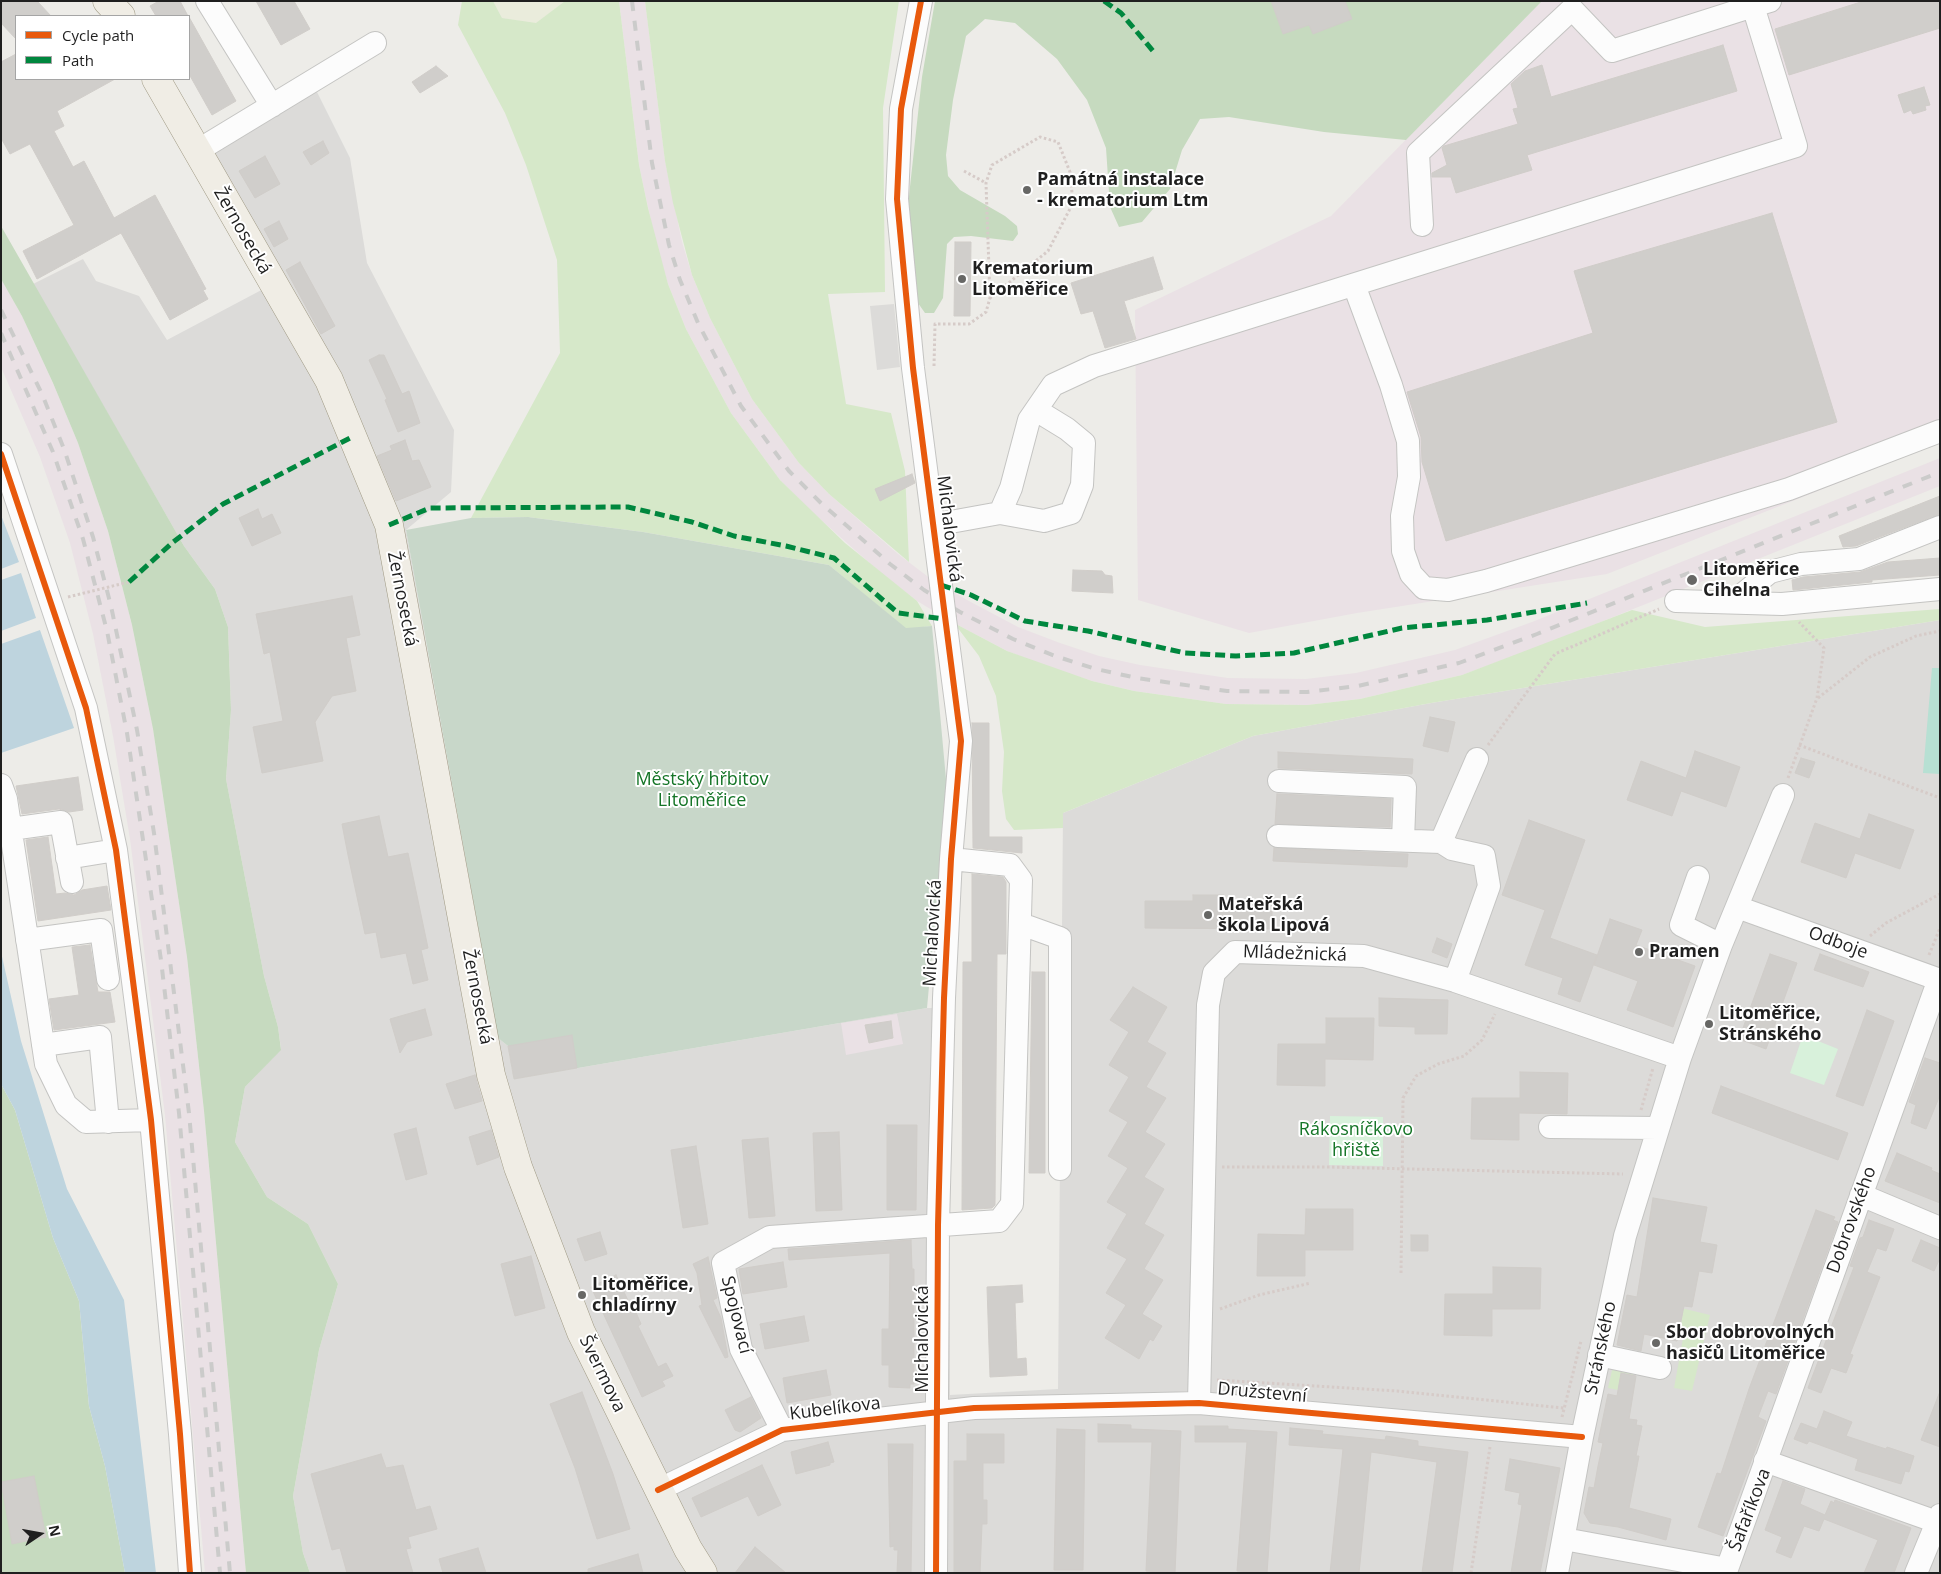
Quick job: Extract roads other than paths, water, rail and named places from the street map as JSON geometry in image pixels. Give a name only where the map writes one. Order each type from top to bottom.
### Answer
[{"type":"main road","points":[[108,1],[120,15]]},
{"type":"main road","name":"Žernosecká","points":[[157,80],[329,380],[388,525],[491,1075],[518,1167]]},
{"type":"main road","name":"Švermova","points":[[518,1167],[581,1332],[688,1550],[703,1573]]},
{"type":"street","points":[[208,1],[272,106]]},
{"type":"street","name":"Michalovická","points":[[921,1],[901,109],[897,199],[906,299],[960,741],[951,859],[944,998],[938,1225],[936,1573]]},
{"type":"street","points":[[1000,513],[1011,488],[1029,420],[1053,385],[1094,366],[1796,146],[1761,4],[1612,51],[1572,9],[1418,153],[1422,225]]},
{"type":"street","points":[[197,151],[375,42]]},
{"type":"street","points":[[1354,285],[1391,385],[1408,441],[1409,477],[1402,516],[1403,551],[1411,574],[1424,588],[1448,590],[1486,582],[1789,489],[1940,431]]},
{"type":"street","points":[[934,525],[1000,513],[1044,521],[1071,513],[1082,485],[1084,443],[1067,429],[1036,410]]},
{"type":"street","points":[[1,454],[86,708],[116,850],[151,1120],[180,1434],[190,1573]]},
{"type":"street","points":[[1733,602],[1770,572],[1800,564],[1859,559],[1935,533]]},
{"type":"street","points":[[1676,601],[1782,604],[1940,589]]},
{"type":"street","points":[[1441,842],[1477,759]]},
{"type":"street","points":[[1279,781],[1405,787],[1403,840]]},
{"type":"street","points":[[1,784],[11,829],[46,1064],[66,1104],[86,1122],[151,1120]]},
{"type":"street","name":"Stránského","points":[[1557,1573],[1582,1437],[1625,1236],[1680,1058],[1721,946],[1782,795]]},
{"type":"street","points":[[11,829],[60,822],[72,882]]},
{"type":"street","points":[[1278,836],[1441,842],[1452,849],[1484,856],[1489,886],[1455,981]]},
{"type":"street","points":[[67,858],[116,850]]},
{"type":"street","points":[[938,1225],[999,1221],[1012,1204],[1021,880],[1010,865],[951,859]]},
{"type":"street","points":[[1698,878],[1681,925],[1721,946]]},
{"type":"street","name":"Odboje","points":[[1737,907],[1934,977]]},
{"type":"street","points":[[1021,924],[1060,938],[1060,1169]]},
{"type":"street","points":[[27,940],[101,930],[108,979]]},
{"type":"street","name":"Mládežnická","points":[[1199,1403],[1208,1005],[1214,973],[1235,952],[1364,956],[1455,981],[1680,1058]]},
{"type":"street","name":"Dobrovského","points":[[1765,1461],[1861,1195],[1934,977]]},
{"type":"street","points":[[43,1046],[100,1038],[108,1122]]},
{"type":"street","points":[[1550,1127],[1658,1128]]},
{"type":"street","points":[[1861,1195],[1940,1228]]},
{"type":"street","name":"Spojovací","points":[[782,1430],[741,1349],[723,1263],[770,1237],[938,1225]]},
{"type":"street","points":[[1599,1355],[1660,1368]]},
{"type":"street","name":"Družstevní","points":[[938,1412],[974,1408],[1199,1403],[1582,1437]]},
{"type":"street","name":"Kubelíkova","points":[[658,1490],[782,1430],[938,1412]]},
{"type":"street","name":"Šafaříkova","points":[[1564,1539],[1727,1569],[1765,1461],[1938,1518]]},
{"type":"street","points":[[1916,1573],[1938,1518]]},
{"type":"water","points":[[1,515],[19,562],[1,569]]},
{"type":"water","points":[[21,573],[36,618],[1,631],[1,580]]},
{"type":"water","points":[[40,630],[74,728],[1,753],[1,644]]},
{"type":"water","points":[[1,952],[21,1041],[67,1189],[124,1300],[156,1573],[125,1573],[105,1466],[89,1406],[79,1301],[53,1238],[15,1110],[1,1084]]},
{"type":"railway","points":[[632,1],[652,163],[669,245],[680,280],[698,323],[741,406],[789,471],[821,503],[890,564],[924,590],[960,612],[1013,639],[1055,656],[1096,669],[1137,678],[1227,691],[1307,692],[1358,686],[1459,663],[1537,634],[1940,472]]},
{"type":"railway","points":[[1,310],[42,394],[64,449],[93,537],[111,606],[137,730],[154,833],[189,1113],[230,1573]]},
{"type":"railway","points":[[1,333],[53,452],[83,539],[107,631],[127,733],[161,960],[179,1113],[220,1573]]},
{"type":"place","name":"Památná instalace - krematorium Ltm","points":[[1027,190]]},
{"type":"place","name":"Krematorium Litoměřice","points":[[962,279]]},
{"type":"place","name":"Litoměřice Cihelna","points":[[1692,580]]},
{"type":"place","name":"Mateřská škola Lipová","points":[[1208,915]]},
{"type":"place","name":"Pramen","points":[[1639,952]]},
{"type":"place","name":"Litoměřice, Stránského","points":[[1709,1024]]},
{"type":"place","name":"Litoměřice, chladírny","points":[[582,1295]]},
{"type":"place","name":"Sbor dobrovolných hasičů Litoměřice","points":[[1656,1343]]},
{"type":"park label","name":"Městský hřbitov Litoměřice","points":[[702,790]]},
{"type":"park label","name":"Rákosníčkovo hřiště","points":[[1356,1140]]}]
